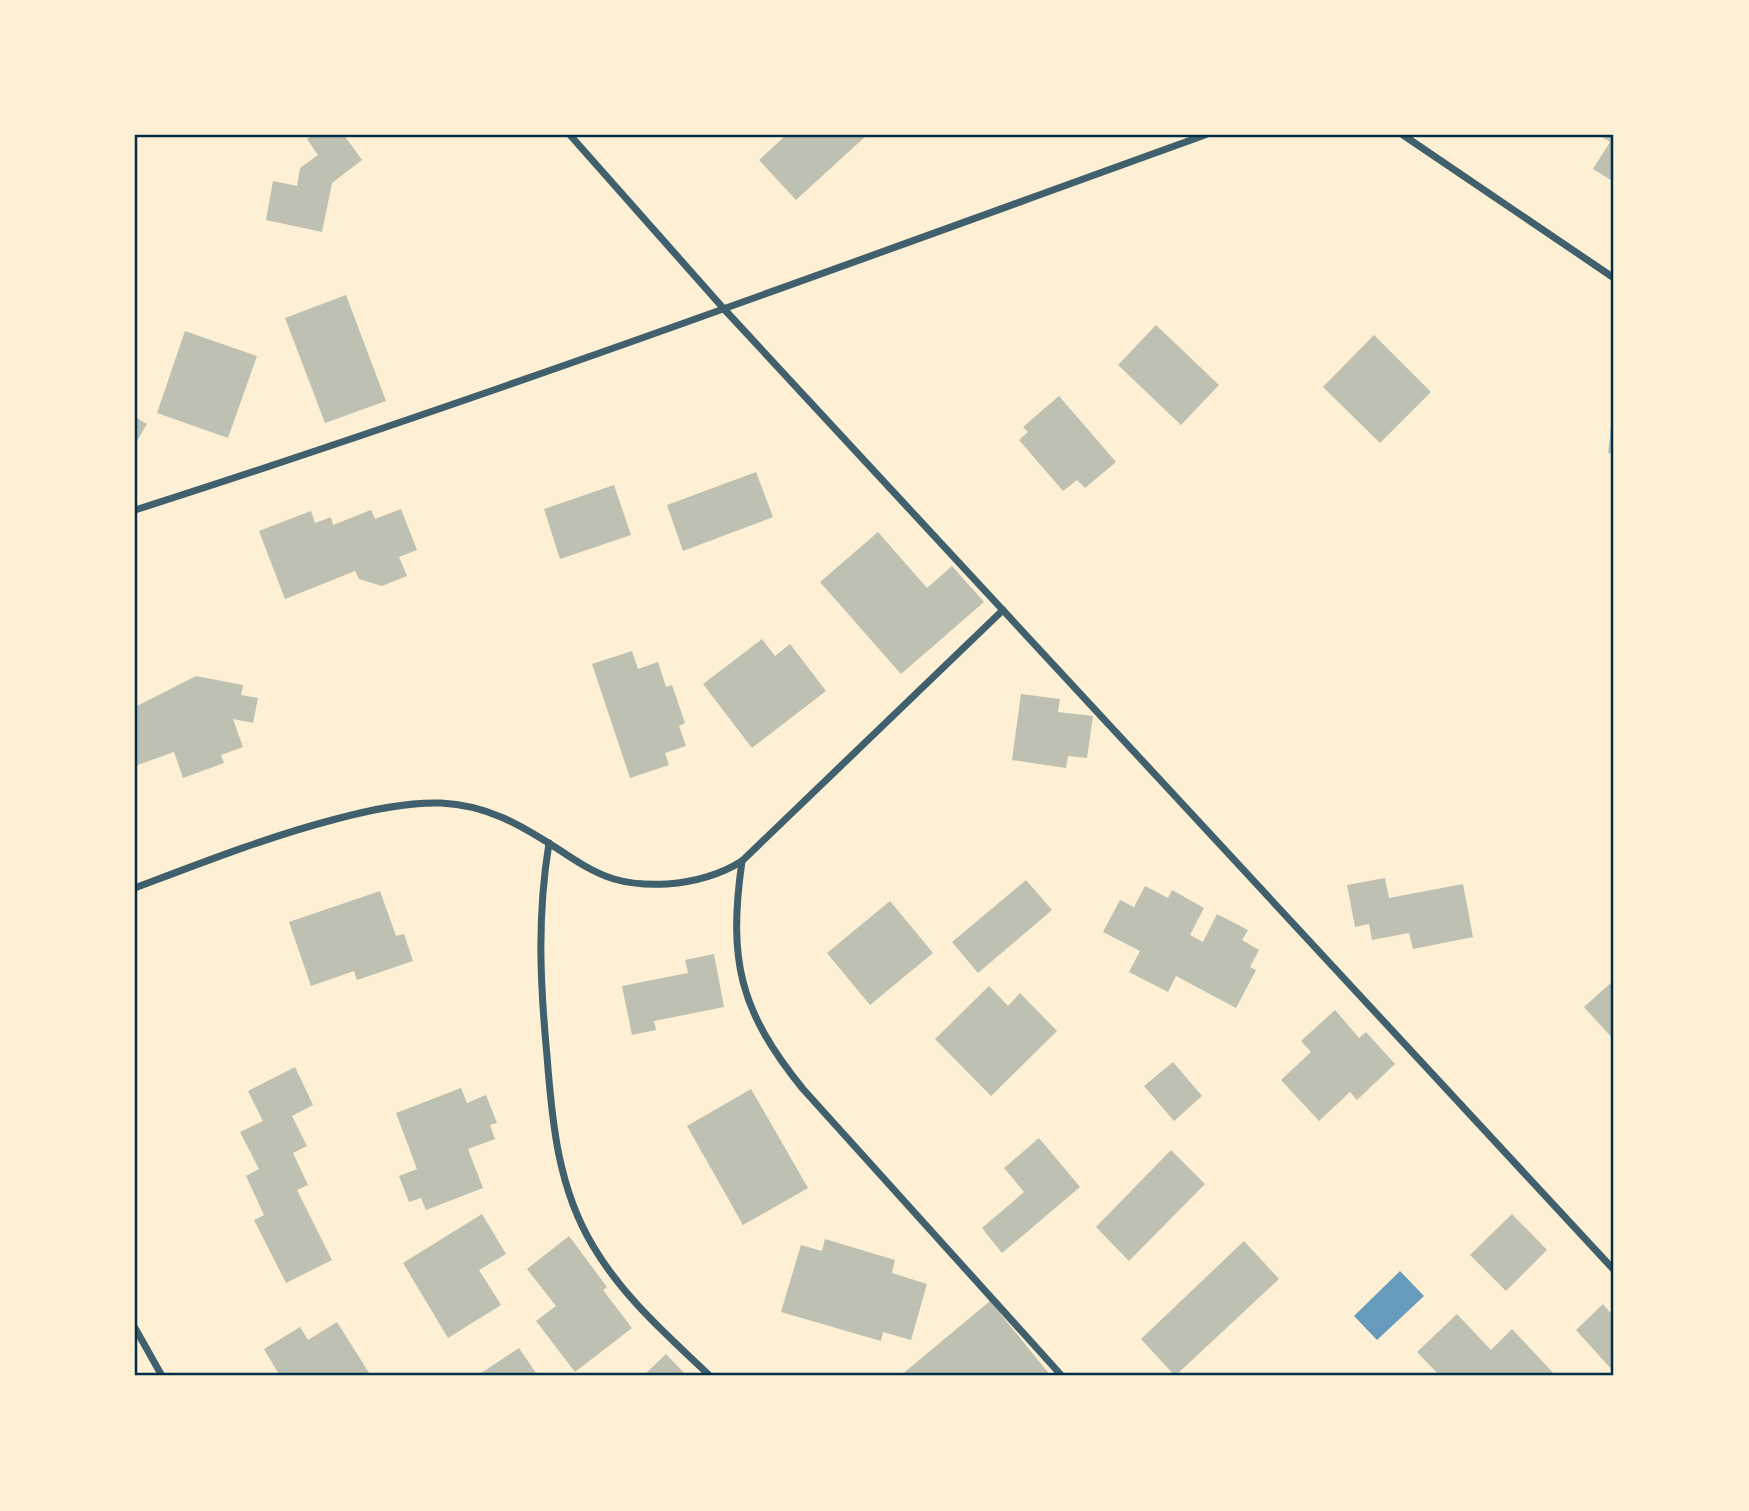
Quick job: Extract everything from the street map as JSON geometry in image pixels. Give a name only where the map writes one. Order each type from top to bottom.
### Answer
[{"type":"street","points":[[570,135],[724,309],[1614,1270]]},
{"type":"street","points":[[135,510],[273,466],[724,309],[1205,135]]},
{"type":"street","points":[[1403,135],[1614,278]]},
{"type":"street","points":[[135,888],[289,832],[373,810],[418,804],[461,805],[490,811],[516,823],[593,871],[613,879],[633,883],[688,882],[724,871],[743,861],[1003,611]]},
{"type":"street","points":[[549,843],[540,918],[540,983],[553,1122],[568,1191],[583,1229],[622,1289],[710,1376]]},
{"type":"street","points":[[743,861],[736,907],[737,956],[746,992],[767,1040],[803,1089],[1062,1376]]},
{"type":"street","points":[[135,1328],[162,1376]]},
{"type":"water","points":[[1400,1271],[1424,1296],[1377,1340],[1354,1316]]},
{"type":"building","points":[[313,135],[344,135],[362,160],[332,183],[322,232],[266,220],[273,181],[297,186],[300,168],[318,155],[307,139]]},
{"type":"building","points":[[786,135],[867,135],[796,200],[759,160]]},
{"type":"building","points":[[1599,135],[1614,135],[1614,182],[1593,169],[1610,142]]},
{"type":"building","points":[[346,295],[386,401],[325,423],[285,318]]},
{"type":"building","points":[[1156,325],[1219,385],[1181,425],[1118,365]]},
{"type":"building","points":[[185,331],[257,356],[228,438],[157,413]]},
{"type":"building","points":[[1374,335],[1431,392],[1380,443],[1323,387]]},
{"type":"building","points":[[1059,396],[1116,462],[1085,488],[1077,480],[1063,491],[1019,440],[1028,432],[1023,427]]},
{"type":"building","points":[[135,417],[147,424],[135,444]]},
{"type":"building","points":[[1611,426],[1614,426],[1614,454],[1608,453]]},
{"type":"building","points":[[756,472],[773,517],[683,551],[667,505]]},
{"type":"building","points":[[614,485],[631,535],[560,559],[544,509]]},
{"type":"building","points":[[401,509],[417,550],[399,557],[407,576],[382,586],[359,579],[355,571],[285,599],[259,531],[311,511],[315,523],[331,517],[333,525],[371,510],[375,519]]},
{"type":"building","points":[[878,532],[927,588],[952,566],[984,602],[901,674],[820,582]]},
{"type":"building","points":[[762,639],[775,656],[790,644],[826,691],[752,748],[703,684]]},
{"type":"building","points":[[632,651],[638,669],[658,662],[666,687],[672,685],[685,723],[679,726],[686,746],[665,753],[669,765],[630,778],[592,664]]},
{"type":"building","points":[[196,676],[243,685],[241,695],[258,698],[253,723],[233,719],[243,747],[221,755],[224,763],[183,778],[174,752],[135,766],[135,707]]},
{"type":"building","points":[[1021,694],[1060,699],[1058,712],[1093,716],[1087,758],[1068,756],[1066,768],[1012,760]]},
{"type":"building","points":[[1385,878],[1389,898],[1463,884],[1473,937],[1413,949],[1409,933],[1372,940],[1369,924],[1355,927],[1347,885]]},
{"type":"building","points":[[1026,880],[1052,910],[978,973],[952,942]]},
{"type":"building","points":[[1145,886],[1168,898],[1172,890],[1204,908],[1190,935],[1203,942],[1217,914],[1248,930],[1242,940],[1259,950],[1250,967],[1256,970],[1236,1008],[1176,976],[1168,992],[1129,972],[1140,951],[1103,932],[1120,900],[1134,907]]},
{"type":"building","points":[[380,891],[396,936],[404,934],[413,961],[357,980],[354,971],[311,986],[289,922]]},
{"type":"building","points":[[890,901],[933,953],[870,1005],[827,953]]},
{"type":"building","points":[[714,954],[724,1007],[654,1021],[656,1030],[632,1035],[622,986],[688,973],[685,960]]},
{"type":"building","points":[[1614,980],[1614,1040],[1584,1007]]},
{"type":"building","points":[[989,986],[1008,1006],[1020,993],[1057,1031],[991,1096],[935,1039]]},
{"type":"building","points":[[1335,1010],[1359,1038],[1366,1032],[1395,1064],[1357,1100],[1350,1092],[1319,1121],[1281,1080],[1311,1052],[1301,1041]]},
{"type":"building","points":[[1173,1062],[1202,1096],[1174,1121],[1144,1086]]},
{"type":"building","points":[[295,1067],[313,1105],[292,1116],[307,1146],[293,1153],[308,1185],[297,1190],[332,1260],[286,1283],[254,1220],[264,1215],[246,1176],[259,1169],[240,1132],[263,1121],[248,1091]]},
{"type":"building","points":[[461,1088],[467,1103],[486,1095],[497,1123],[490,1125],[495,1139],[468,1149],[483,1188],[426,1210],[421,1198],[409,1202],[399,1176],[417,1169],[396,1113]]},
{"type":"building","points":[[751,1089],[808,1188],[743,1225],[687,1126]]},
{"type":"building","points":[[1039,1138],[1080,1187],[1002,1253],[982,1228],[1024,1192],[1004,1168]]},
{"type":"building","points":[[1171,1150],[1205,1184],[1129,1261],[1096,1227]]},
{"type":"building","points":[[482,1214],[506,1254],[479,1270],[501,1305],[448,1338],[403,1263]]},
{"type":"building","points":[[1512,1214],[1547,1250],[1506,1291],[1470,1255]]},
{"type":"building","points":[[569,1236],[607,1287],[603,1290],[632,1328],[575,1372],[536,1321],[556,1306],[527,1269]]},
{"type":"building","points":[[825,1239],[895,1260],[892,1273],[927,1284],[911,1340],[883,1332],[881,1341],[781,1312],[801,1245],[822,1251]]},
{"type":"building","points":[[1244,1241],[1279,1279],[1175,1376],[1141,1339]]},
{"type":"building","points":[[990,1301],[1051,1376],[900,1376]]},
{"type":"building","points":[[1603,1304],[1614,1317],[1614,1372],[1576,1330]]},
{"type":"building","points":[[1457,1314],[1491,1350],[1512,1329],[1556,1376],[1440,1376],[1417,1352]]},
{"type":"building","points":[[337,1322],[371,1376],[280,1376],[264,1349],[300,1327],[308,1340]]},
{"type":"building","points":[[519,1348],[538,1376],[483,1376],[481,1373]]},
{"type":"building","points":[[666,1354],[687,1376],[643,1376]]}]
